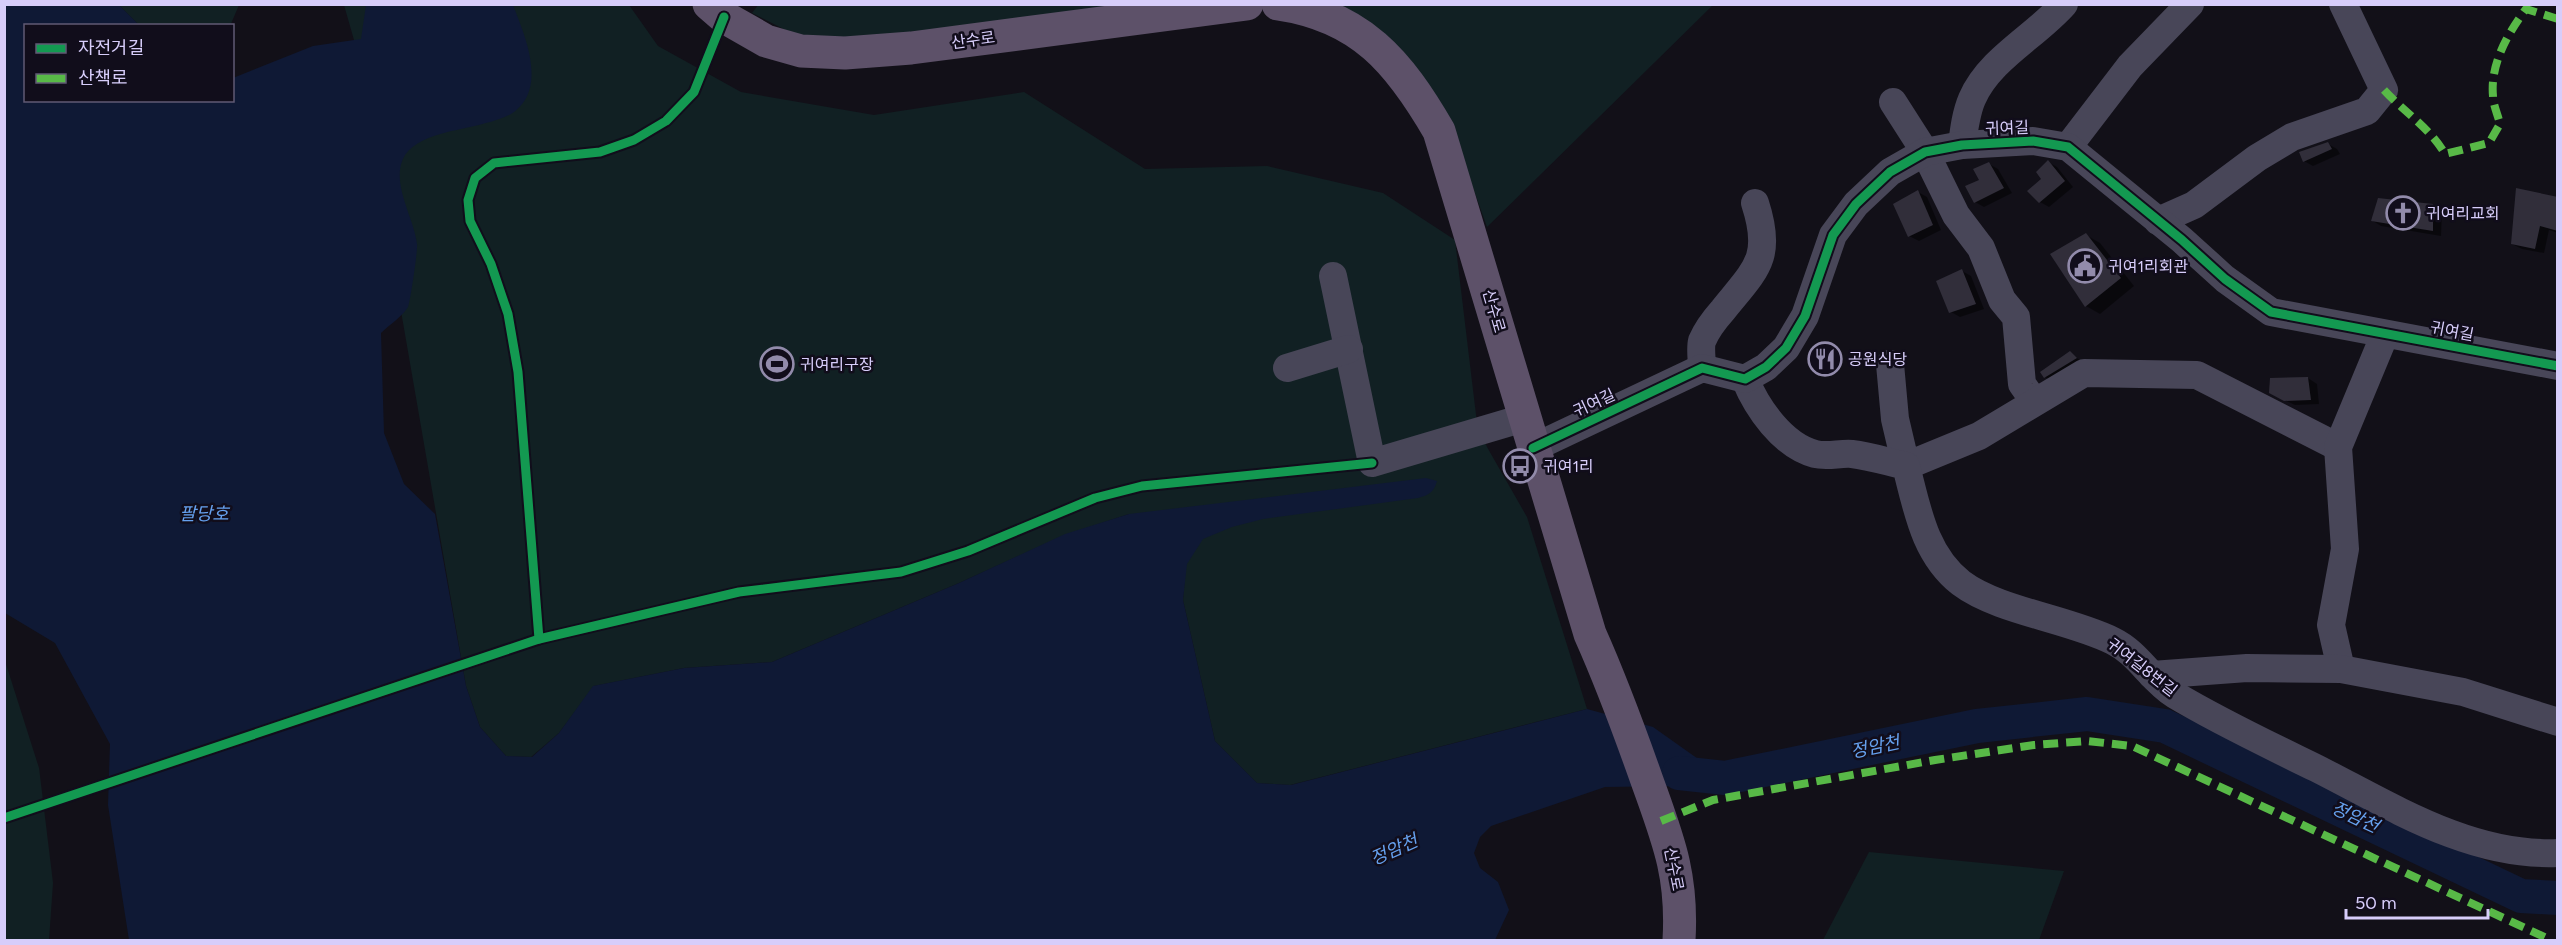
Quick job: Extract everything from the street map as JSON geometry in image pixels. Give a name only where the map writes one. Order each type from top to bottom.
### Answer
[{"type":"main road","name":"산수로","points":[[709,4],[724,17],[766,41],[801,51],[845,53],[911,48],[1248,4]]},
{"type":"main road","name":"산수로","points":[[1278,4],[1306,8],[1344,23],[1364,36],[1399,68],[1439,130],[1458,186],[1590,634],[1617,695],[1674,855],[1679,887],[1679,940]]},
{"type":"street","points":[[1962,145],[1973,97],[1989,72],[2064,4]]},
{"type":"street","points":[[2068,147],[2130,66],[2190,4]]},
{"type":"street","points":[[2158,221],[2194,205],[2257,158],[2292,137],[2367,111],[2384,90],[2343,4]]},
{"type":"street","points":[[1893,102],[1925,152],[1956,215],[1982,248],[2002,300],[2016,317],[2022,384],[2034,401]]},
{"type":"street","name":"귀여길","points":[[1745,378],[1766,367],[1786,348],[1805,316],[1833,235],[1856,204],[1890,172],[1925,152],[1962,145],[2033,141],[2068,147],[2224,279],[2271,312],[2558,366]]},
{"type":"street","points":[[1755,203],[1763,229],[1763,253],[1752,275],[1713,322],[1701,342],[1702,368],[1745,378],[1753,400],[1771,422],[1797,447],[1816,454],[1853,454],[1906,466],[1979,436],[2084,373],[2197,375],[2338,447]]},
{"type":"street","points":[[1287,368],[1349,349],[1333,276]]},
{"type":"street","points":[[2341,669],[2331,624],[2345,549],[2338,447],[2385,334]]},
{"type":"street","name":"귀여길","points":[[1349,349],[1372,463],[1529,433],[1702,368]]},
{"type":"street","name":"귀여길8번길","points":[[1890,364],[1895,418],[1924,535],[1939,559],[1961,582],[1988,597],[2091,631],[2116,642],[2173,694],[2422,822],[2488,847],[2540,854],[2558,853]]},
{"type":"street","points":[[2152,675],[2247,668],[2341,669],[2463,692],[2558,722]]},
{"type":"shaded area","points":[[759,4],[1146,5],[928,34],[807,41],[752,13]]},
{"type":"shaded area","points":[[119,5],[239,5],[231,24],[138,24]]},
{"type":"shaded area","points":[[344,5],[629,5],[658,46],[741,92],[874,115],[1024,92],[1145,169],[1267,166],[1383,193],[1455,240],[1477,423],[1487,447],[1527,517],[1587,709],[1290,785],[1257,783],[1215,741],[1183,600],[1186,564],[1129,514],[1065,535],[959,583],[772,662],[684,668],[594,686],[559,733],[531,757],[506,756],[480,727],[466,686],[354,40]]},
{"type":"shaded area","points":[[1328,5],[1713,5],[1487,227],[1451,126]]},
{"type":"shaded area","points":[[5,661],[39,768],[53,883],[49,940],[5,940]]},
{"type":"shaded area","points":[[1869,852],[2064,871],[2039,940],[1823,940]]},
{"type":"water","name":"팔당호","points":[[4,5],[119,5],[138,24],[24,24],[24,102],[234,102],[234,78],[313,46],[361,39],[366,5],[513,5],[531,62],[529,91],[522,104],[511,114],[488,123],[428,138],[418,143],[405,155],[400,176],[417,244],[415,266],[408,307],[381,333],[384,433],[404,484],[435,514],[466,686],[480,727],[506,756],[532,757],[559,733],[593,686],[684,668],[772,662],[959,583],[1065,534],[1129,514],[1426,478],[1437,481],[1436,485],[1430,493],[1418,498],[1263,519],[1232,527],[1203,539],[1187,564],[1183,600],[1215,741],[1257,783],[1291,785],[1587,709],[1653,727],[1725,778],[1680,786],[1605,787],[1491,826],[1480,837],[1474,853],[1480,868],[1498,882],[1509,910],[1495,940],[129,940],[108,805],[110,744],[55,643],[5,613]]},
{"type":"building","points":[[2328,142],[2332,149],[2303,162],[2299,152]]},
{"type":"building","points":[[2048,160],[2065,181],[2039,203],[2027,191],[2041,179],[2036,172]]},
{"type":"building","points":[[1989,162],[2004,188],[1974,203],[1965,186],[1979,180],[1973,169]]},
{"type":"building","points":[[2516,188],[2558,197],[2558,231],[2540,226],[2535,249],[2511,244]]},
{"type":"building","points":[[1918,190],[1933,225],[1908,237],[1893,204]]},
{"type":"building","name":"귀여리교회","points":[[2378,198],[2433,204],[2433,231],[2371,221]]},
{"type":"building","name":"귀여1리회관","points":[[2086,233],[2121,278],[2085,307],[2050,254]]},
{"type":"building","points":[[1962,269],[1976,304],[1949,313],[1936,281]]},
{"type":"building","points":[[2070,351],[2077,358],[2044,378],[2040,372]]},
{"type":"building","points":[[2308,377],[2311,400],[2284,401],[2269,393],[2270,378]]},
{"type":"waterway","name":"정암천","points":[[1679,773],[1725,778],[1977,726],[2087,714],[2165,726],[2521,896],[2558,898]]},
{"type":"marked path","points":[[2384,90],[2424,128],[2445,154],[2489,143],[2500,124],[2494,103],[2494,72],[2513,28],[2526,9],[2558,19]]},
{"type":"marked path","points":[[1661,821],[1713,800],[1935,760],[2034,745],[2087,741],[2132,746],[2551,940]]},
{"type":"cycle path","points":[[539,639],[518,372],[508,314],[491,264],[470,221],[468,200],[475,178],[494,163],[600,152],[634,140],[666,121],[694,92],[724,17]]},
{"type":"cycle path","points":[[1533,448],[1702,368],[1745,379],[1766,367],[1786,348],[1805,316],[1833,235],[1856,204],[1890,172],[1925,152],[1962,145],[2033,141],[2068,147],[2182,240],[2225,279],[2271,312],[2558,366]]},
{"type":"cycle path","points":[[4,818],[539,639],[739,592],[901,572],[968,551],[1095,498],[1142,486],[1372,463]]},
{"type":"place","name":"귀여리교회","points":[[2403,213]]},
{"type":"place","name":"귀여1리회관","points":[[2085,266]]},
{"type":"place","name":"공원식당","points":[[1825,359]]},
{"type":"place","name":"귀여리구장","points":[[777,364]]},
{"type":"place","name":"귀여1리","points":[[1520,466]]}]
